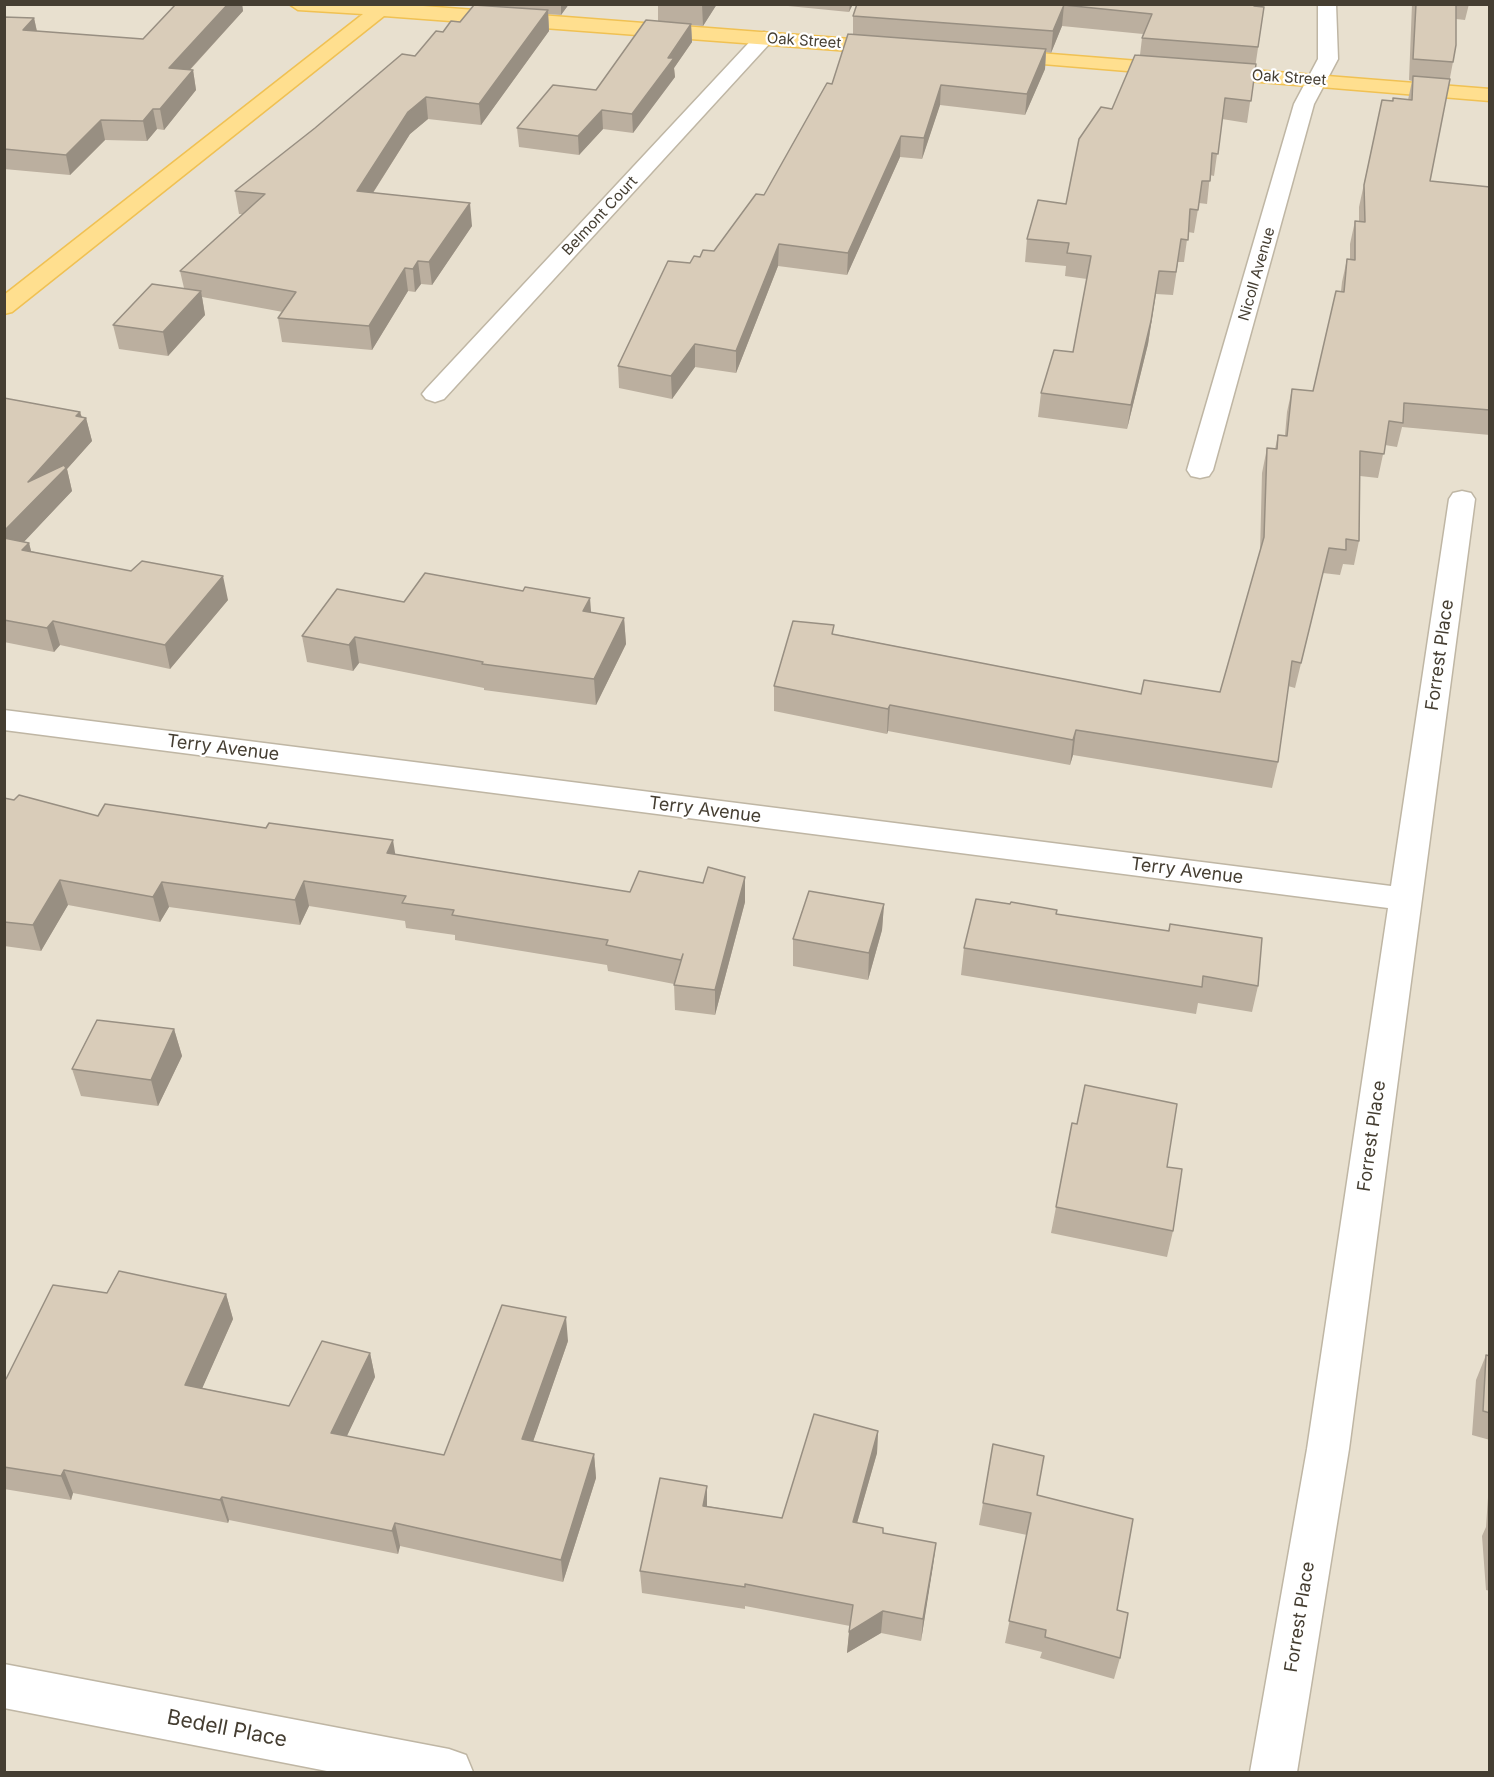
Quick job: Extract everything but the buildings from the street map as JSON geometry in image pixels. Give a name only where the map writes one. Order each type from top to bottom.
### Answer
[{"type":"main road","name":"Oak Street","points":[[298,4],[385,7],[905,49]]},
{"type":"main road","points":[[4,307],[385,7]]},
{"type":"main road","name":"Oak Street","points":[[987,55],[1490,95]]},
{"type":"street","name":"Nicoll Avenue","points":[[1200,470],[1304,104],[1328,59],[1327,4]]},
{"type":"street","name":"Belmont Court","points":[[435,394],[764,38]]},
{"type":"street","name":"Forrest Place","points":[[1274,1773],[1328,1449],[1462,499]]},
{"type":"street","name":"Terry Avenue","points":[[4,720],[1406,899]]},
{"type":"street","name":"Bedell Place","points":[[4,1686],[449,1773]]},
{"type":"shaded area","points":[[5,5],[1489,5],[1489,1772],[5,1772]]}]
